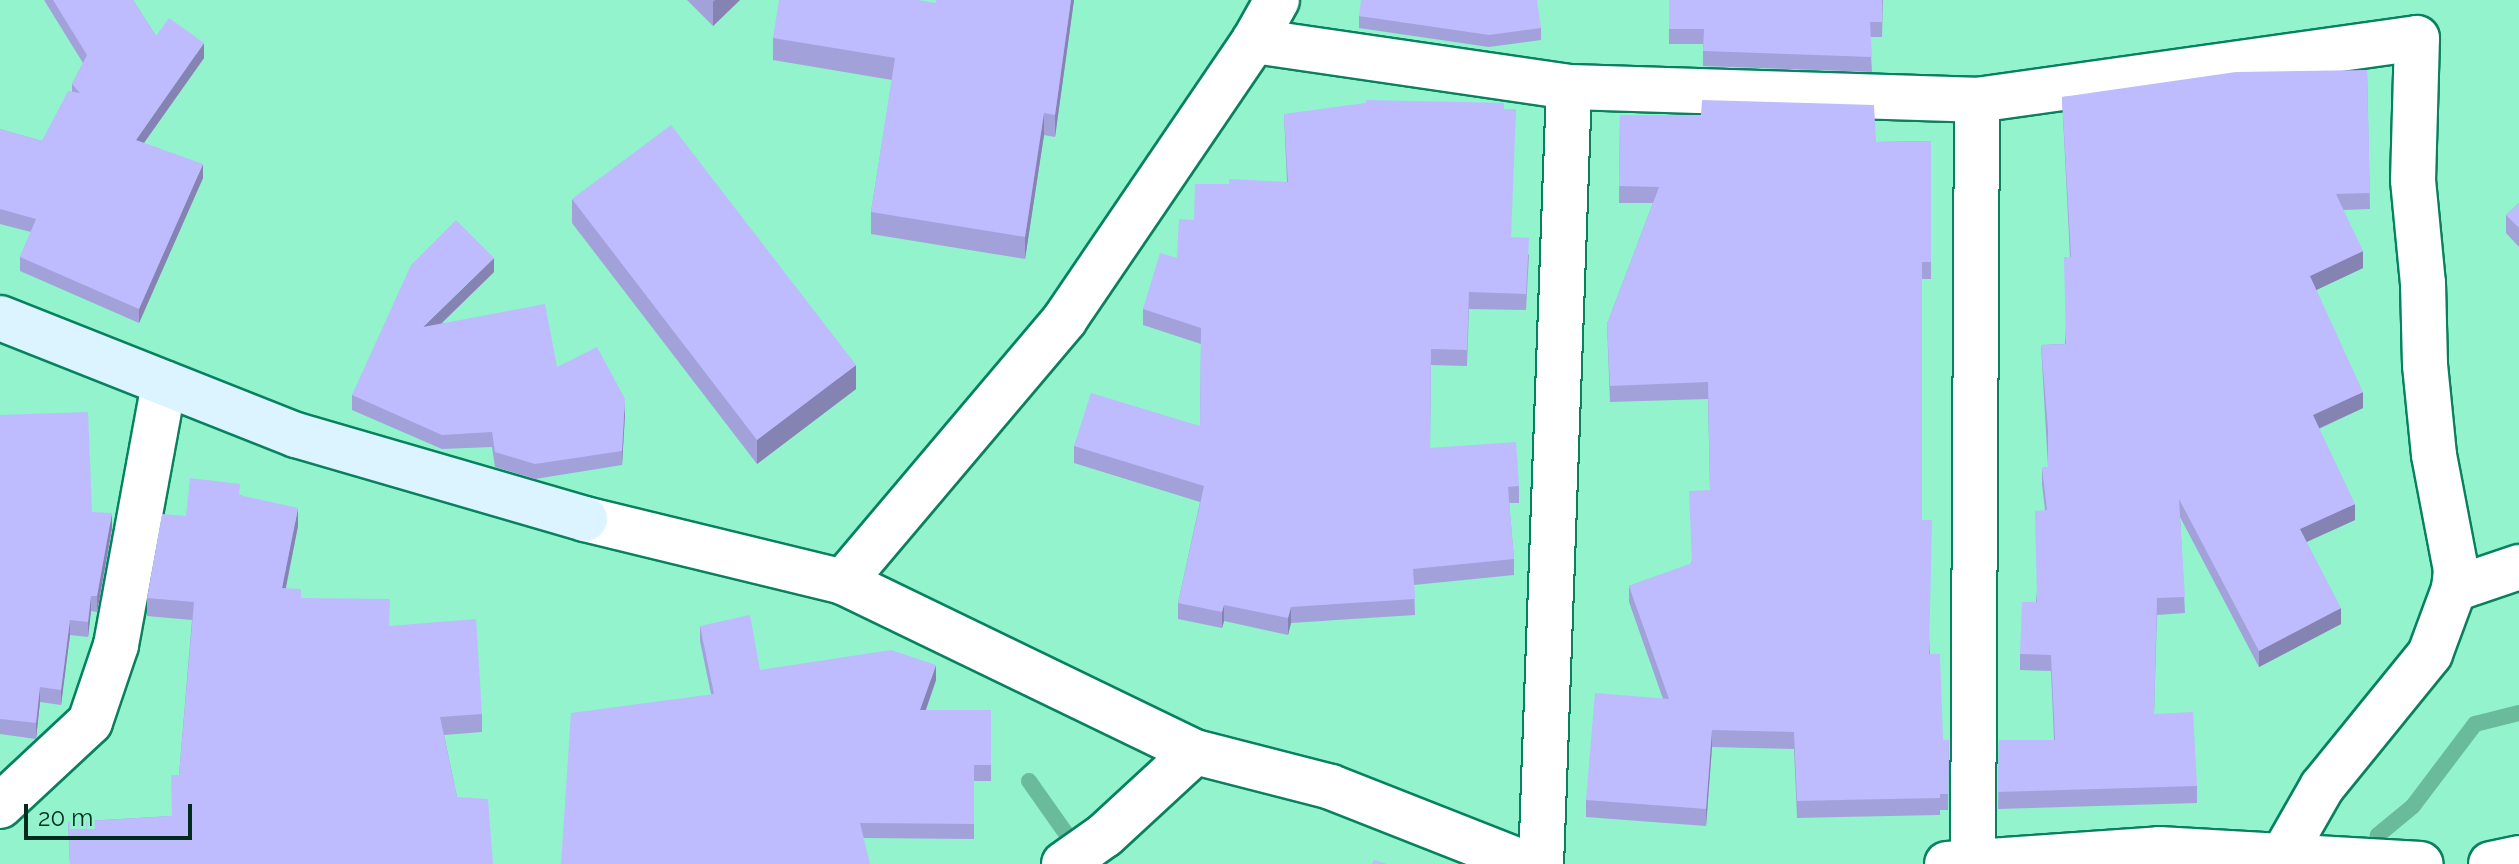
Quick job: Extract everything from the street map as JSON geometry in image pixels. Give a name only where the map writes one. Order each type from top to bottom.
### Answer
[{"type":"street","points":[[843,582],[1065,319],[1254,41],[1277,0]]},
{"type":"street","points":[[1254,41],[1569,87],[1977,100],[2417,38],[2413,180],[2423,283],[2426,380],[2434,455],[2456,570],[2454,589],[2430,654],[2322,787],[2279,861]]},
{"type":"street","points":[[1541,864],[1569,87]]},
{"type":"street","points":[[1977,100],[1960,863],[2159,849],[2279,861],[2410,863]]},
{"type":"street","points":[[0,318],[296,435],[585,519],[843,582],[1195,752],[1331,787],[1526,864]]},
{"type":"street","points":[[0,806],[90,722],[116,645],[164,383]]},
{"type":"street","points":[[2454,589],[2519,567]]},
{"type":"street","points":[[1064,864],[1105,835],[1195,752]]},
{"type":"street","points":[[2491,864],[2519,858]]},
{"type":"building","points":[[53,0],[133,0],[156,36],[169,18],[204,43],[136,140],[203,164],[139,309],[20,257],[36,219],[0,209],[0,129],[42,141],[68,91],[80,93],[72,84],[87,55]]},
{"type":"building","points":[[779,0],[918,0],[936,3],[936,0],[1071,0],[1055,115],[1044,113],[1025,237],[871,212],[895,58],[773,38]]},
{"type":"building","points":[[1361,0],[1537,0],[1541,28],[1489,35],[1359,16]]},
{"type":"building","points":[[1669,0],[1882,0],[1882,22],[1870,22],[1872,57],[1703,51],[1704,29],[1669,29]]},
{"type":"building","points":[[2367,70],[2370,193],[2336,194],[2363,251],[2310,276],[2363,392],[2313,415],[2355,504],[2300,529],[2341,608],[2259,651],[2179,499],[2185,597],[2157,598],[2154,714],[2193,712],[2197,786],[1998,792],[1999,740],[2055,740],[2051,655],[2020,654],[2022,602],[2037,602],[2035,511],[2047,510],[2042,468],[2048,467],[2048,430],[2041,345],[2066,344],[2064,257],[2071,257],[2062,97],[2236,72]]},
{"type":"building","points":[[1366,100],[1504,103],[1504,109],[1516,109],[1511,237],[1529,238],[1526,294],[1469,292],[1467,350],[1431,349],[1430,448],[1516,442],[1519,486],[1508,487],[1514,559],[1413,569],[1415,599],[1291,607],[1288,618],[1224,605],[1222,612],[1178,603],[1204,486],[1074,446],[1091,393],[1200,426],[1201,328],[1143,309],[1160,253],[1177,258],[1179,219],[1194,220],[1195,184],[1229,184],[1229,179],[1288,182],[1284,114],[1366,103]]},
{"type":"building","points":[[1702,100],[1874,105],[1876,142],[1931,141],[1931,262],[1922,262],[1922,520],[1932,520],[1929,654],[1940,654],[1943,740],[1949,740],[1948,794],[1940,794],[1940,798],[1797,801],[1794,732],[1712,730],[1706,809],[1586,800],[1595,693],[1669,699],[1629,586],[1692,563],[1689,491],[1710,490],[1708,382],[1610,386],[1607,324],[1659,187],[1619,186],[1620,115],[1701,115]]},
{"type":"building","points":[[671,125],[856,365],[757,440],[572,199]]},
{"type":"building","points":[[2519,203],[2519,228],[2506,215]]},
{"type":"building","points":[[456,220],[494,258],[423,327],[545,304],[557,367],[597,347],[625,399],[622,451],[535,464],[495,452],[492,432],[442,435],[352,395],[411,265]]},
{"type":"building","points":[[88,412],[92,512],[112,513],[97,596],[91,596],[88,622],[70,620],[61,690],[40,687],[36,723],[0,719],[0,415]]},
{"type":"building","points":[[190,478],[240,484],[239,495],[298,508],[282,588],[301,589],[301,598],[390,599],[389,626],[476,619],[482,714],[440,717],[457,797],[488,799],[493,864],[70,864],[68,822],[172,816],[171,775],[179,775],[194,602],[147,598],[162,514],[186,516]]},
{"type":"building","points":[[750,615],[760,670],[891,650],[936,665],[920,710],[991,710],[991,765],[974,765],[974,824],[860,823],[870,864],[561,864],[571,713],[714,694],[700,626]]},
{"type":"waterway","points":[[2374,859],[2378,835],[2413,806],[2475,724],[2519,713]]},
{"type":"waterway","points":[[1029,781],[1079,852]]}]
